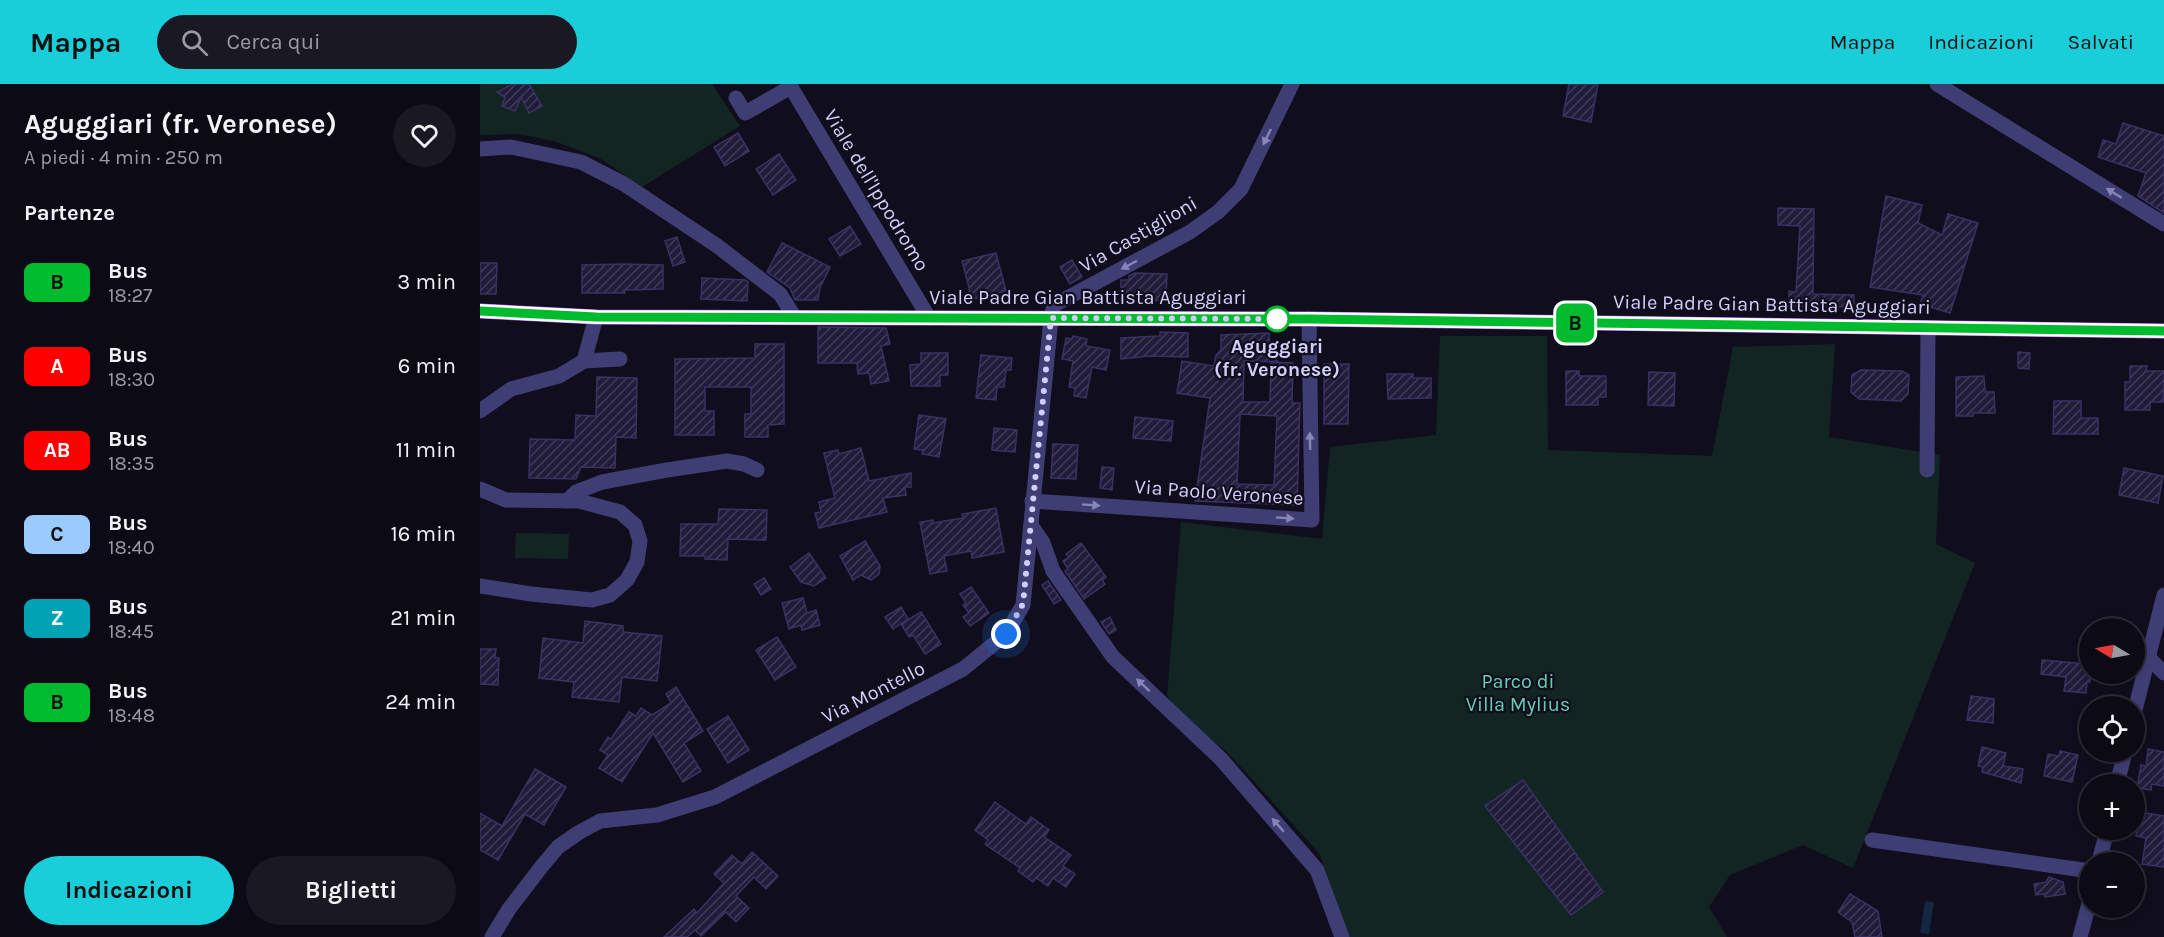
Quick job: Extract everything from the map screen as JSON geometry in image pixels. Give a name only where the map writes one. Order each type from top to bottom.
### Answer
[{"type":"main road","name":"Viale Padre Gian Battista Aguggiari","points":[[480,311],[596,317],[1309,319],[2164,331]]},
{"type":"street","name":"Via Castiglioni","points":[[1051,318],[1054,305],[1190,232],[1218,212],[1242,189],[1292,84]]},
{"type":"street","points":[[1936,84],[2164,224]]},
{"type":"street","points":[[736,98],[745,113],[790,86]]},
{"type":"street","name":"Viale dell'Ippodromo","points":[[790,86],[929,318]]},
{"type":"street","points":[[480,149],[511,147],[581,162],[624,184],[716,245],[780,294],[794,316]]},
{"type":"street","points":[[584,361],[596,317]]},
{"type":"street","name":"Via Montello","points":[[492,937],[509,909],[542,866],[558,847],[578,833],[600,821],[657,815],[715,798],[963,669],[1006,634],[1023,604],[1051,318]]},
{"type":"street","name":"Via Paolo Veronese","points":[[1032,501],[1312,520],[1309,319]]},
{"type":"street","points":[[1927,470],[1928,328]]},
{"type":"street","points":[[480,411],[511,388],[559,376],[584,361],[620,359]]},
{"type":"street","points":[[567,501],[576,492],[602,482],[667,470],[727,461],[744,464],[757,470]]},
{"type":"street","points":[[480,489],[506,500],[579,501],[620,512],[635,525],[640,541],[637,562],[627,580],[610,595],[592,600],[480,586]]},
{"type":"street","points":[[1031,525],[1043,543],[1053,572],[1113,657],[1221,759],[1317,870],[1342,937]]},
{"type":"street","points":[[2138,696],[2162,612],[2164,595]]},
{"type":"street","points":[[2148,657],[2164,673]]},
{"type":"street","points":[[1872,840],[2079,869]]},
{"type":"street","points":[[2080,937],[2085,918]]},
{"type":"green space","points":[[480,84],[712,84],[740,126],[642,187],[601,159],[554,141],[518,134],[480,135]]},
{"type":"green space","name":"Parco di Villa Mylius","points":[[1440,336],[1547,336],[1548,450],[1712,456],[1733,347],[1835,344],[1829,437],[1940,455],[1936,544],[1975,563],[1853,868],[1803,845],[1730,875],[1709,907],[1727,937],[1349,937],[1319,853],[1228,753],[1180,714],[1167,695],[1181,522],[1322,539],[1330,447],[1436,435]]},
{"type":"green space","points":[[516,533],[569,534],[568,559],[515,558]]},
{"type":"water","points":[[1925,901],[1934,902],[1929,934],[1920,933]]},
{"type":"building","points":[[513,84],[529,84],[542,106],[529,113],[521,97],[515,111],[502,106],[505,97],[497,92]]},
{"type":"building","points":[[1569,84],[1598,84],[1591,122],[1563,116]]},
{"type":"building","points":[[2123,123],[2164,136],[2164,213],[2138,196],[2146,173],[2098,157],[2103,140],[2116,144]]},
{"type":"building","points":[[738,133],[749,151],[725,166],[714,147]]},
{"type":"building","points":[[779,154],[796,180],[773,195],[756,169]]},
{"type":"building","points":[[1886,196],[1922,205],[1918,223],[1942,235],[1948,214],[1978,223],[1950,313],[1920,304],[1923,295],[1870,287]]},
{"type":"building","points":[[1778,208],[1814,209],[1813,294],[1854,295],[1854,307],[1789,306],[1789,291],[1796,292],[1800,226],[1778,225]]},
{"type":"building","points":[[850,226],[861,244],[840,256],[829,239]]},
{"type":"building","points":[[677,237],[685,262],[673,266],[665,241]]},
{"type":"building","points":[[782,243],[830,267],[820,288],[818,300],[795,300],[790,288],[767,272]]},
{"type":"building","points":[[996,253],[1006,291],[972,299],[962,261]]},
{"type":"building","points":[[1072,260],[1082,277],[1070,284],[1060,267]]},
{"type":"building","points":[[480,263],[497,263],[496,294],[480,294]]},
{"type":"building","points":[[582,265],[663,265],[663,289],[624,290],[625,293],[582,293]]},
{"type":"building","points":[[1135,273],[1167,274],[1166,301],[1121,299],[1121,280],[1129,280],[1129,276]]},
{"type":"building","points":[[702,278],[745,280],[748,282],[747,301],[701,299]]},
{"type":"building","points":[[818,327],[886,328],[890,344],[881,346],[889,381],[871,384],[869,373],[858,374],[857,363],[818,363]]},
{"type":"building","points":[[1160,332],[1188,333],[1188,357],[1150,356],[1121,359],[1121,338],[1160,336]]},
{"type":"building","points":[[1269,333],[1270,350],[1278,362],[1244,361],[1243,402],[1270,402],[1271,362],[1293,363],[1292,403],[1300,403],[1297,505],[1195,501],[1210,398],[1177,393],[1182,361],[1214,366],[1216,355],[1221,350],[1221,335]],"holes":[[[1240,414],[1277,416],[1274,485],[1237,484]]]},
{"type":"building","points":[[1073,336],[1087,339],[1086,346],[1110,350],[1106,370],[1092,367],[1086,398],[1074,396],[1075,388],[1069,387],[1073,361],[1062,359],[1066,338],[1072,339]]},
{"type":"building","points":[[755,344],[784,344],[784,424],[768,425],[768,437],[745,437],[745,414],[751,414],[751,387],[705,387],[705,411],[714,411],[714,435],[675,435],[675,359],[755,358]]},
{"type":"building","points":[[2018,352],[2030,353],[2029,369],[2018,368]]},
{"type":"building","points":[[921,353],[948,353],[948,375],[940,375],[940,386],[911,386],[910,365],[921,364]]},
{"type":"building","points":[[981,355],[1012,358],[1011,370],[1006,370],[1004,387],[997,387],[996,400],[976,398]]},
{"type":"building","points":[[1324,364],[1349,364],[1348,424],[1324,424]]},
{"type":"building","points":[[2130,366],[2147,366],[2146,371],[2164,371],[2163,402],[2150,402],[2150,410],[2125,410],[2125,382],[2130,382]]},
{"type":"building","points":[[1861,370],[1902,371],[1909,375],[1908,394],[1901,401],[1859,399],[1851,392],[1852,375]]},
{"type":"building","points":[[1566,371],[1579,371],[1579,376],[1606,376],[1606,397],[1598,397],[1598,405],[1566,405]]},
{"type":"building","points":[[1649,372],[1675,373],[1674,406],[1648,405]]},
{"type":"building","points":[[1387,374],[1413,374],[1413,378],[1431,378],[1431,398],[1388,399]]},
{"type":"building","points":[[1984,376],[1985,392],[1994,392],[1995,413],[1956,416],[1956,377]]},
{"type":"building","points":[[597,377],[637,378],[636,438],[616,437],[615,468],[581,467],[576,479],[529,478],[530,439],[575,440],[576,415],[596,416]]},
{"type":"building","points":[[2054,401],[2081,401],[2081,418],[2098,418],[2098,434],[2053,434]]},
{"type":"building","points":[[919,415],[946,419],[939,457],[922,454],[923,450],[914,449]]},
{"type":"building","points":[[1135,417],[1173,421],[1171,441],[1133,438]]},
{"type":"building","points":[[994,428],[1017,430],[1015,452],[992,450]]},
{"type":"building","points":[[1053,444],[1078,445],[1076,479],[1051,478]]},
{"type":"building","points":[[861,448],[869,481],[911,473],[911,487],[905,487],[906,495],[883,498],[887,512],[819,528],[815,513],[821,512],[819,502],[835,498],[824,453],[838,450],[839,454]]},
{"type":"building","points":[[1102,467],[1114,468],[1112,490],[1100,488]]},
{"type":"building","points":[[2124,468],[2163,476],[2158,503],[2119,495]]},
{"type":"building","points":[[996,508],[1004,552],[972,558],[971,551],[944,556],[947,571],[930,574],[920,522],[933,520],[933,523],[963,518],[962,514]]},
{"type":"building","points":[[719,509],[767,510],[766,540],[728,539],[727,560],[705,559],[705,556],[680,556],[681,524],[718,524]]},
{"type":"building","points":[[865,541],[880,566],[879,574],[871,580],[861,575],[853,580],[840,556]]},
{"type":"building","points":[[1081,543],[1106,577],[1102,580],[1105,584],[1084,599],[1065,571],[1068,569],[1063,561],[1069,557],[1066,554]]},
{"type":"building","points":[[809,553],[826,578],[814,586],[801,582],[790,567]]},
{"type":"building","points":[[764,578],[771,589],[761,595],[754,584]]},
{"type":"building","points":[[1048,581],[1061,600],[1054,604],[1042,585]]},
{"type":"building","points":[[971,587],[989,613],[970,626],[963,617],[969,613],[963,605],[966,603],[960,594]]},
{"type":"building","points":[[803,598],[807,613],[816,610],[820,625],[802,630],[801,625],[789,629],[782,603]]},
{"type":"building","points":[[901,607],[908,619],[893,629],[885,617]]},
{"type":"building","points":[[921,612],[941,644],[925,654],[913,635],[909,637],[901,624]]},
{"type":"building","points":[[1110,617],[1116,630],[1109,634],[1101,622]]},
{"type":"building","points":[[585,621],[623,626],[623,632],[662,636],[657,681],[622,677],[619,702],[572,697],[574,682],[539,678],[543,638],[583,643]]},
{"type":"building","points":[[777,637],[796,667],[775,680],[756,650]]},
{"type":"building","points":[[480,649],[496,649],[495,658],[499,658],[498,685],[480,684]]},
{"type":"building","points":[[2042,660],[2079,663],[2079,684],[2087,684],[2086,693],[2064,691],[2066,677],[2041,674]]},
{"type":"building","points":[[676,687],[703,731],[684,743],[701,771],[683,782],[653,733],[622,782],[599,768],[608,755],[600,750],[608,737],[611,739],[629,712],[636,716],[641,708],[652,715],[671,703],[666,694]]},
{"type":"building","points":[[1971,696],[1994,699],[1993,723],[1967,720]]},
{"type":"building","points":[[728,716],[749,750],[728,763],[707,729]]},
{"type":"building","points":[[1982,747],[2006,753],[2003,766],[2023,769],[2021,783],[1982,772],[1983,767],[1978,766]]},
{"type":"building","points":[[2148,749],[2164,752],[2164,786],[2152,784],[2151,790],[2145,789],[2145,774],[2139,774],[2141,765],[2146,766]]},
{"type":"building","points":[[2060,751],[2078,755],[2072,782],[2044,776],[2048,754],[2059,756]]},
{"type":"building","points":[[535,769],[566,787],[544,825],[525,814],[498,860],[480,850],[480,813],[502,826]]},
{"type":"building","points":[[1523,780],[1603,892],[1571,915],[1485,806]]},
{"type":"building","points":[[995,802],[1026,824],[1031,817],[1049,830],[1044,837],[1071,855],[1063,866],[1075,874],[1066,887],[1053,878],[1048,886],[1036,878],[1033,882],[1018,871],[1020,868],[985,844],[988,840],[975,830]]},
{"type":"building","points":[[2145,813],[2164,816],[2164,867],[2145,864]]},
{"type":"building","points":[[752,852],[778,876],[766,889],[754,877],[736,896],[749,908],[736,922],[726,912],[701,936],[695,930],[687,937],[664,937],[694,909],[697,913],[724,883],[714,874],[732,855],[742,864]]},
{"type":"building","points":[[2049,877],[2063,882],[2065,894],[2045,897],[2044,894],[2036,895],[2034,884],[2046,882]]},
{"type":"building","points":[[1850,894],[1878,911],[1882,937],[1855,937],[1852,922],[1838,912]]},
{"type":"bus line","name":"B","points":[[480,311],[596,317],[1309,319],[2164,331]]},
{"type":"place","name":"Aguggiari (fr. Veronese)","points":[[1277,319]]},
{"type":"route","points":[[1006,634],[1023,604],[1051,318],[1280,319],[1277,319]]}]
